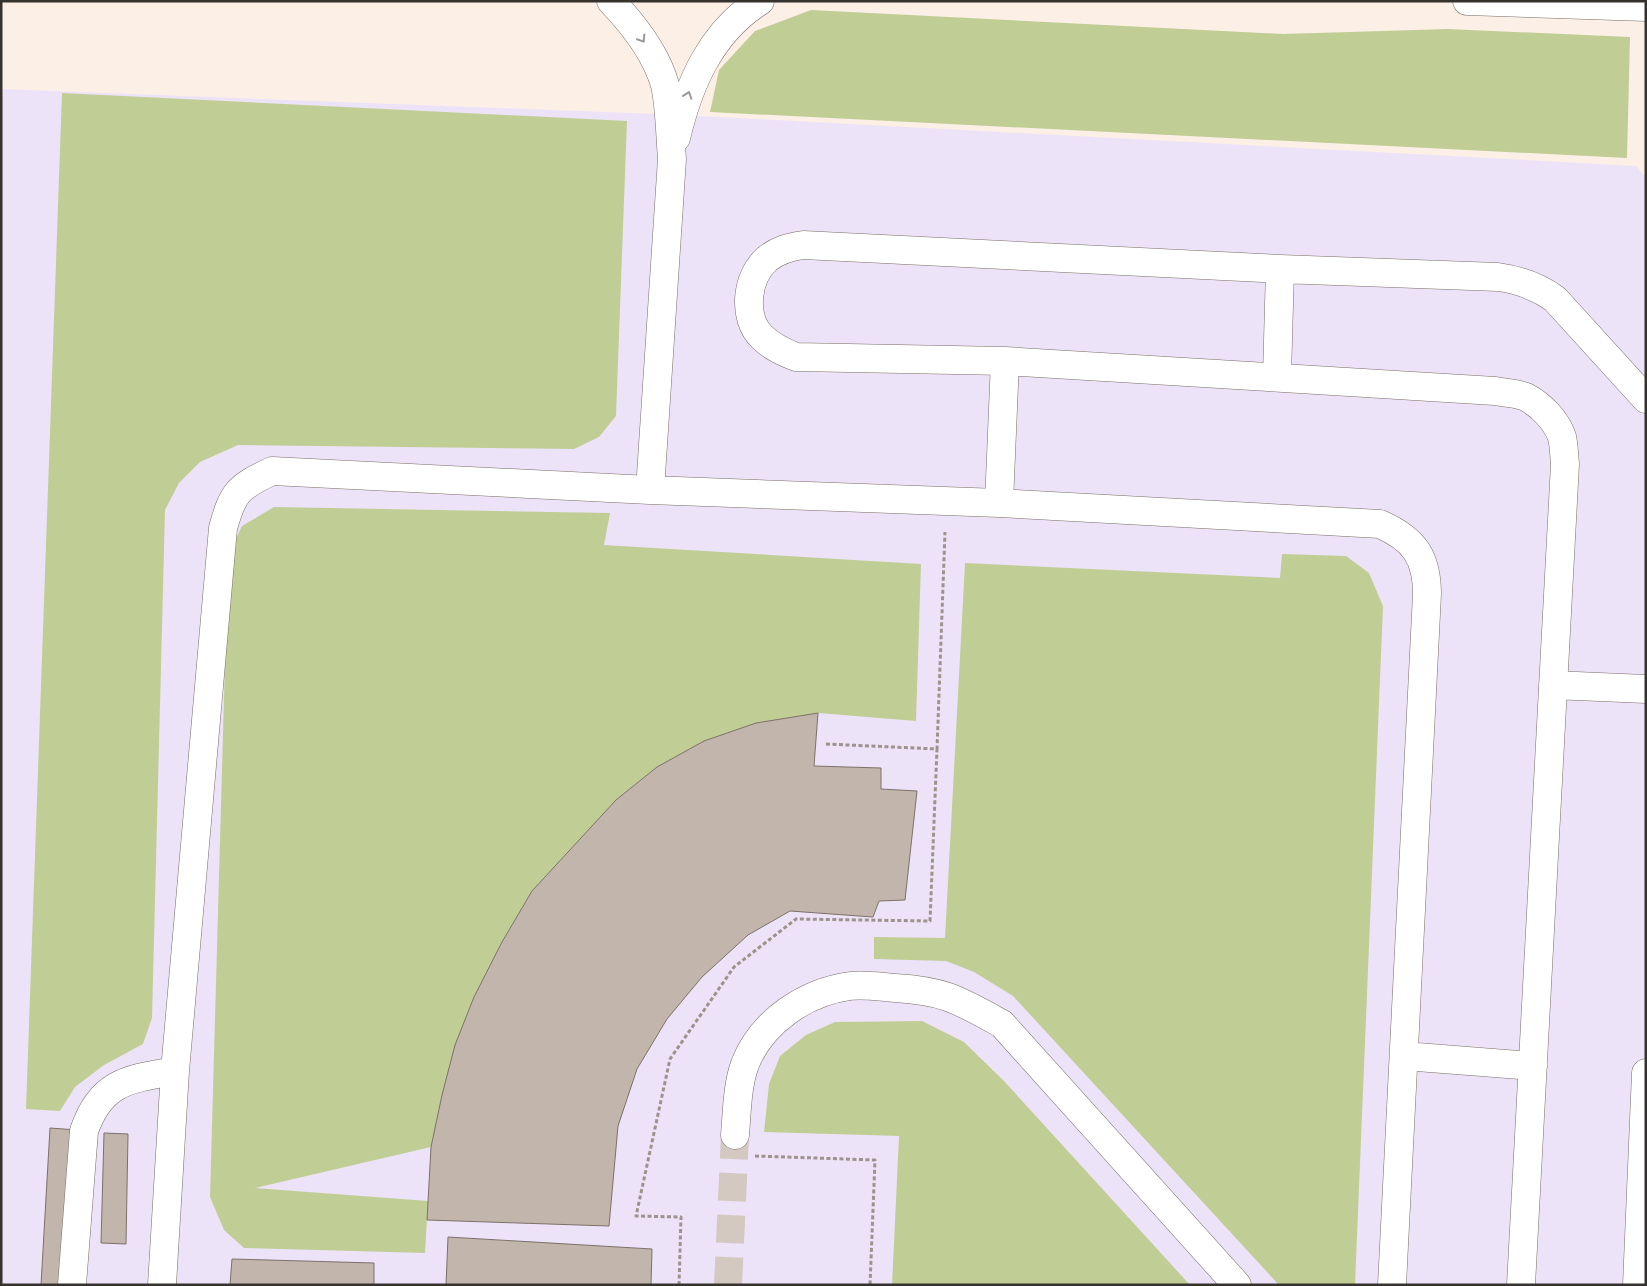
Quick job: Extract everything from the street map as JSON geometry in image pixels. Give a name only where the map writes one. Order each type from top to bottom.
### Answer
[{"type":"street","points":[[611,1],[632,23],[651,53],[665,85],[672,159],[650,490]]},
{"type":"street","points":[[672,159],[690,90],[704,58],[725,31],[760,1]]},
{"type":"street","points":[[1467,1],[1546,2],[1646,7]]},
{"type":"street","points":[[1521,1285],[1565,464],[1562,437],[1548,414],[1524,396],[1495,391],[1277,376],[1005,361],[796,357],[776,349],[761,336],[751,318],[749,297],[754,277],[766,260],[783,249],[802,245],[1280,269],[1498,277],[1527,283],[1555,300],[1646,400]]},
{"type":"street","points":[[1277,376],[1280,269]]},
{"type":"street","points":[[999,503],[1005,361]]},
{"type":"street","points":[[162,1285],[175,1071],[223,528],[230,502],[248,482],[272,471],[650,490],[999,503],[1380,524],[1397,532],[1411,543],[1422,558],[1427,576],[1428,594],[1393,1283]]},
{"type":"street","points":[[1553,685],[1646,689]]},
{"type":"street","points":[[742,1145],[739,1095],[745,1064],[762,1035],[787,1011],[817,994],[851,986],[916,989],[946,996],[975,1008],[1002,1024],[1236,1285]]},
{"type":"street","points":[[1404,1056],[1533,1066]]},
{"type":"street","points":[[72,1285],[84,1131],[89,1116],[98,1101],[113,1088],[132,1079],[175,1071]]},
{"type":"street","points":[[1637,1285],[1646,1073]]},
{"type":"path","points":[[826,744],[937,749],[945,532]]},
{"type":"path","points":[[742,1145],[875,1160],[870,1285]]},
{"type":"path","points":[[679,1285],[681,1217]]},
{"type":"shaded area","points":[[1,89],[682,115],[1636,166],[1646,178],[1646,1285],[1,1285]]},
{"type":"green space","points":[[811,10],[1283,34],[1448,29],[1630,37],[1627,158],[710,112],[719,70],[755,31]]},
{"type":"green space","points":[[62,93],[627,121],[616,416],[599,437],[574,449],[238,445],[200,462],[179,483],[165,510],[152,1018],[143,1044],[104,1065],[75,1087],[60,1111],[26,1109]]},
{"type":"green space","points":[[274,507],[610,513],[604,545],[921,564],[916,721],[818,713],[756,723],[704,741],[657,767],[616,800],[532,891],[502,942],[474,997],[442,1095],[431,1147],[255,1188],[428,1201],[425,1253],[244,1248],[224,1230],[210,1197],[228,555],[242,526]]},
{"type":"green space","points":[[1282,554],[1346,556],[1369,573],[1383,606],[1355,1285],[1279,1285],[1013,996],[974,972],[946,961],[874,959],[874,937],[945,938],[965,563],[1280,578]]},
{"type":"green space","points":[[922,1021],[964,1042],[1004,1081],[1190,1285],[892,1285],[899,1136],[764,1132],[769,1084],[780,1056],[806,1035],[835,1022]]},
{"type":"building","points":[[818,713],[814,766],[881,768],[881,789],[917,791],[905,900],[879,901],[873,917],[790,911],[748,935],[702,977],[667,1019],[637,1069],[618,1126],[609,1226],[427,1220],[431,1147],[455,1045],[474,997],[502,942],[532,891],[616,800],[657,767],[704,741],[756,723]]},
{"type":"building","points":[[50,1128],[77,1130],[69,1285],[41,1285]]},
{"type":"building","points":[[104,1133],[128,1134],[126,1244],[101,1243]]},
{"type":"building","points":[[448,1237],[652,1249],[651,1285],[446,1285]]},
{"type":"building","points":[[232,1259],[374,1263],[374,1285],[230,1285]]},
{"type":"tunnel","points":[[728,1285],[735,1135]]}]
